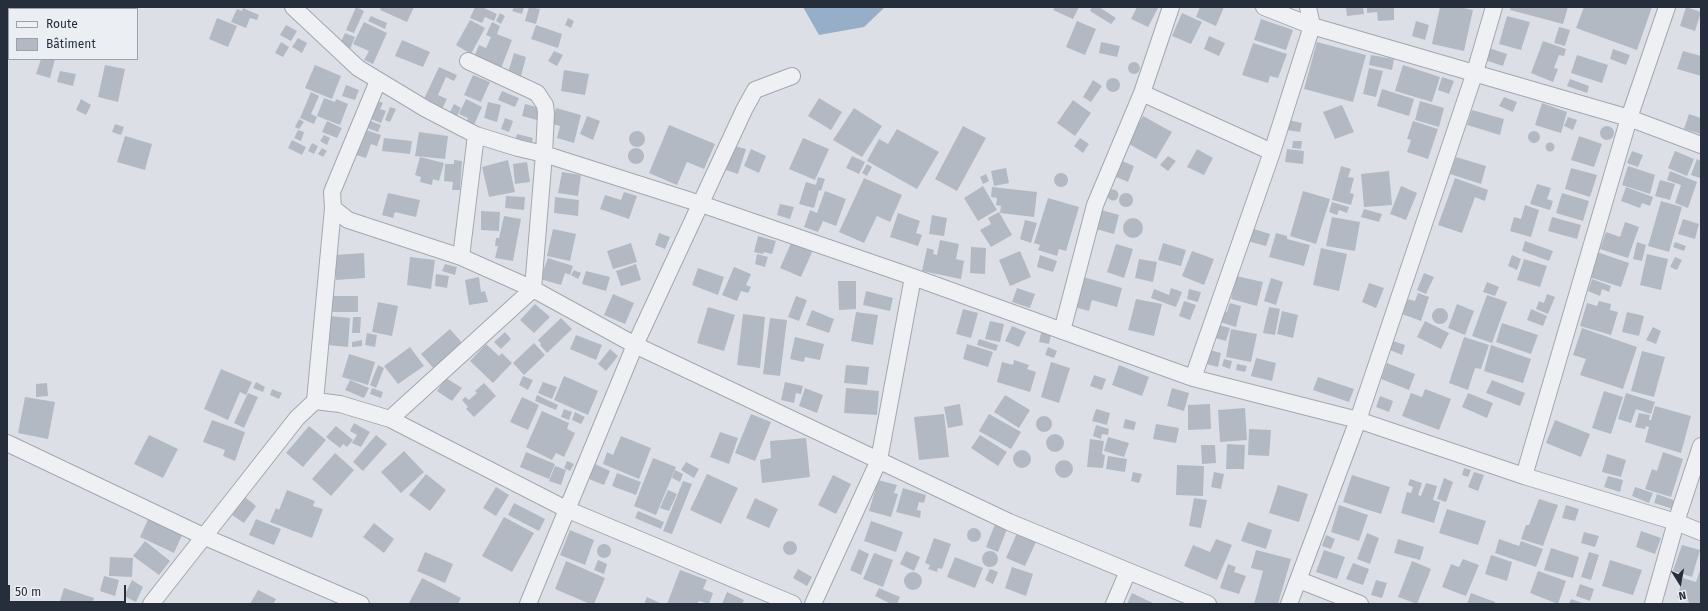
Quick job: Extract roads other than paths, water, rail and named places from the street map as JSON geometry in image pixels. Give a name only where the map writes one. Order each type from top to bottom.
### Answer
[{"type":"street","points":[[292,7],[358,68],[426,109],[476,135],[518,148],[544,154],[701,204],[913,277],[1193,378],[1358,420],[1524,476],[1676,522],[1701,532]]},
{"type":"street","points":[[1062,331],[1095,205],[1142,93],[1171,7]]},
{"type":"street","points":[[1264,7],[1312,26],[1475,72],[1629,118],[1701,145]]},
{"type":"street","points":[[1193,378],[1272,152],[1312,26],[1308,7]]},
{"type":"street","points":[[1289,604],[1358,420],[1475,72],[1494,7]]},
{"type":"street","points":[[1524,476],[1629,118],[1666,7]]},
{"type":"street","points":[[390,419],[533,289],[544,154],[545,104],[537,92],[468,61]]},
{"type":"street","points":[[528,604],[635,345],[755,90],[792,76]]},
{"type":"street","points":[[151,604],[297,418],[315,401],[333,208],[332,192],[378,81]]},
{"type":"street","points":[[1142,93],[1272,152]]},
{"type":"street","points":[[461,257],[476,135]]},
{"type":"street","points":[[333,208],[348,220],[461,257],[533,289],[635,345],[1009,522],[1208,604]]},
{"type":"street","points":[[813,604],[879,460],[913,277]]},
{"type":"street","points":[[315,401],[340,404],[390,419],[566,509],[793,604]]},
{"type":"street","points":[[7,444],[205,536],[361,604]]},
{"type":"street","points":[[1653,604],[1676,522],[1701,446]]},
{"type":"street","points":[[1114,604],[1128,571]]},
{"type":"street","points":[[1299,580],[1360,604]]},
{"type":"water","points":[[803,7],[885,7],[864,27],[819,35]]}]
